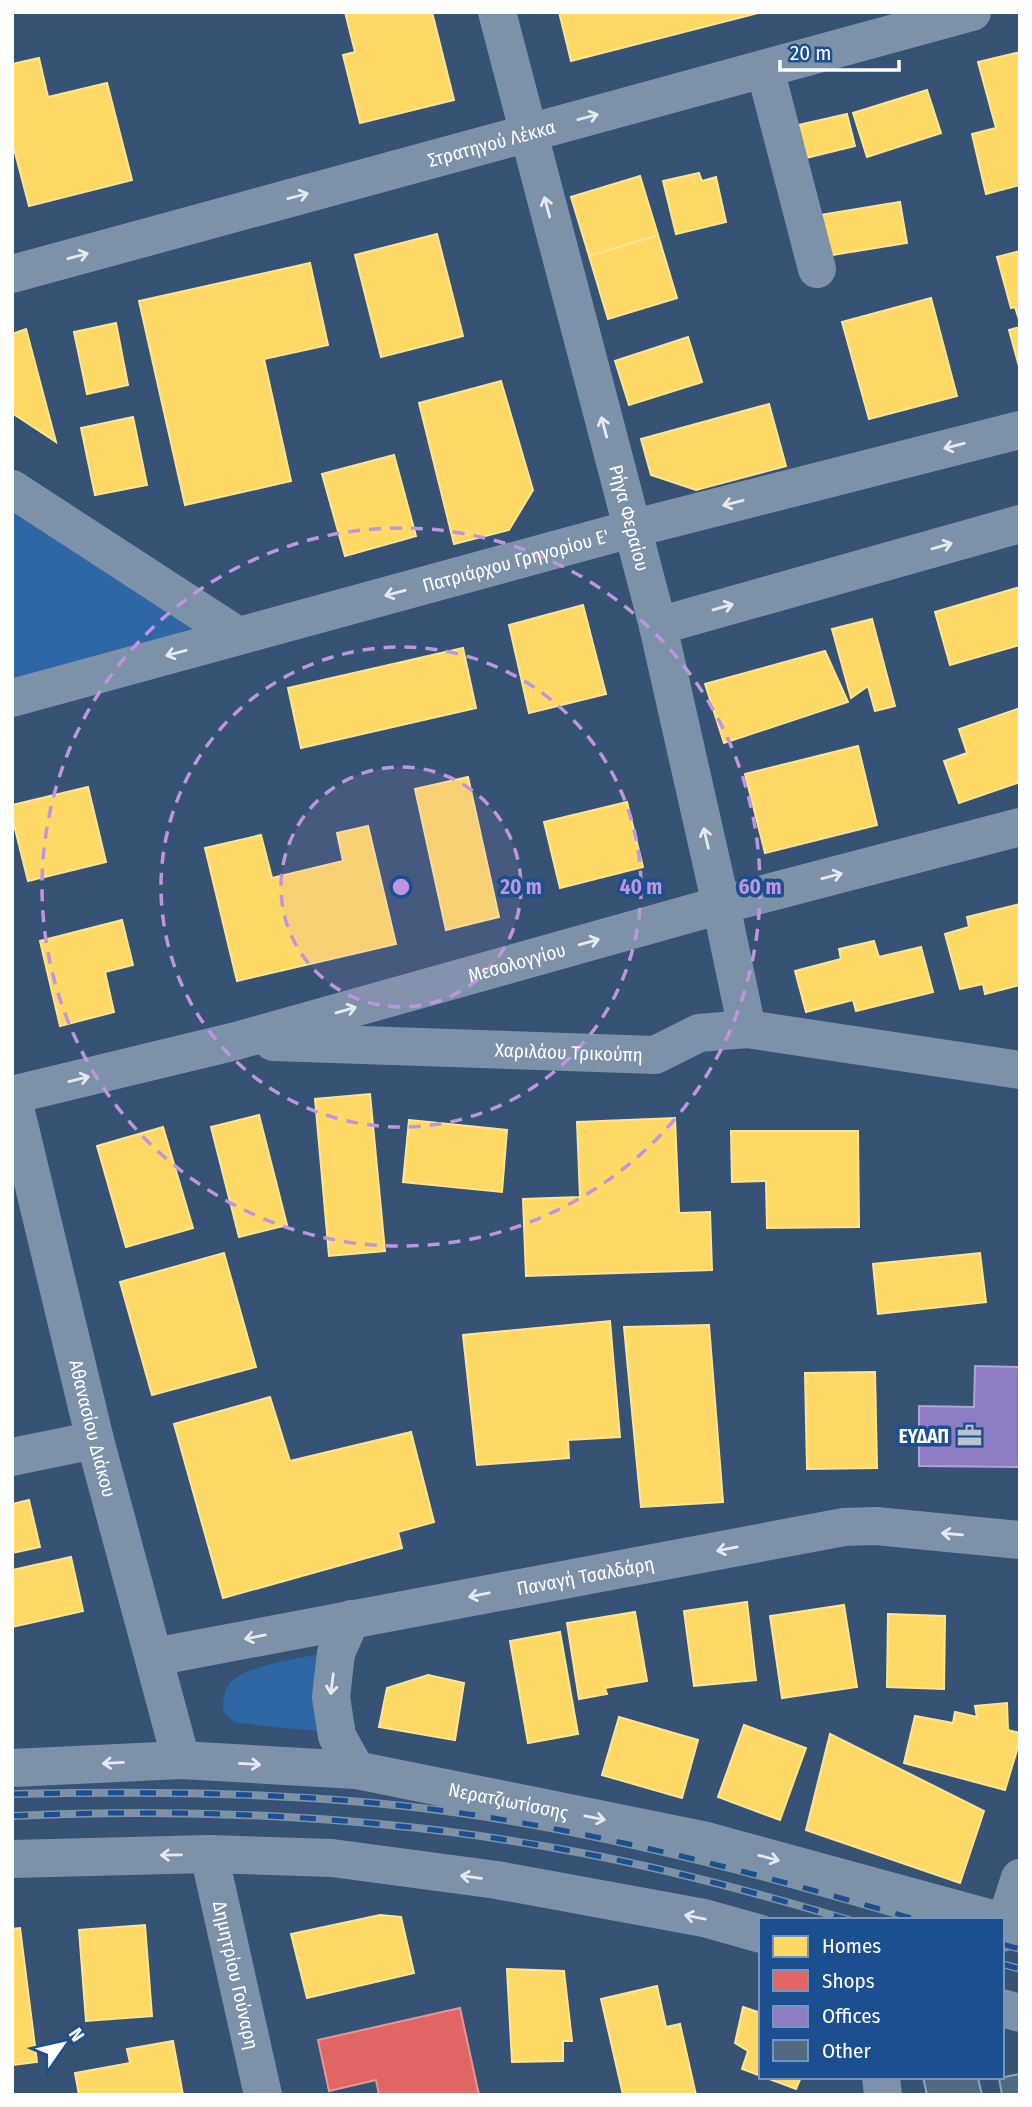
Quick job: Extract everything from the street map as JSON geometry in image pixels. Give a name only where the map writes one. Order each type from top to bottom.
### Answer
[{"type":"street","name":"Ρήγα Φεραίου","points":[[497,12],[658,626],[747,1029]]},
{"type":"street","name":"Στρατηγού Λέκκα","points":[[12,274],[972,12]]},
{"type":"street","points":[[765,69],[817,269]]},
{"type":"street","name":"Πατριάρχου Γρηγορίου Ε'","points":[[12,698],[631,529],[1020,430]]},
{"type":"street","points":[[12,489],[238,636]]},
{"type":"street","points":[[658,626],[1020,524]]},
{"type":"street","name":"Μεσολογγίου","points":[[12,1095],[236,1041],[721,905],[1020,827]]},
{"type":"street","name":"Χαριλάου Τρικούπη","points":[[236,1041],[655,1055],[699,1033],[747,1029],[1019,1074]]},
{"type":"street","name":"Αθανασίου Διάκου","points":[[12,1095],[95,1440],[181,1760]]},
{"type":"street","points":[[12,1457],[95,1440]]},
{"type":"street","name":"Παναγή Τσαλδάρη","points":[[154,1657],[844,1527],[876,1527],[1020,1540]]},
{"type":"street","points":[[351,1619],[336,1653],[331,1697],[337,1736],[356,1770]]},
{"type":"street","name":"Νερατζιωτίσσης","points":[[12,1768],[181,1760],[356,1770],[703,1840],[983,1918]]},
{"type":"street","points":[[12,1859],[209,1854],[332,1858],[497,1880],[704,1918],[759,1933]]},
{"type":"street","name":"Δημητρίου Γούναρη","points":[[209,1854],[263,2095]]},
{"type":"street","points":[[1005,1924],[1020,1878]]},
{"type":"shaded area","points":[[12,507],[203,634],[12,681]]},
{"type":"shaded area","points":[[324,1653],[326,1732],[238,1723],[225,1714],[223,1703],[226,1690],[231,1681],[242,1674],[264,1666]]},
{"type":"building: Homes","points":[[345,12],[432,12],[454,100],[360,123],[343,55],[355,52]]},
{"type":"building: Homes","points":[[559,12],[762,12],[571,61]]},
{"type":"building: Homes","points":[[1020,52],[1020,185],[986,194],[972,134],[996,128],[978,62]]},
{"type":"building: Homes","points":[[39,58],[48,97],[107,83],[132,180],[29,206],[12,141],[12,64]]},
{"type":"building: Homes","points":[[927,90],[941,133],[867,157],[853,113]]},
{"type":"building: Homes","points":[[847,114],[855,146],[802,159],[794,126]]},
{"type":"building: Homes","points":[[699,173],[702,181],[716,177],[726,222],[676,234],[663,181]]},
{"type":"building: Homes","points":[[640,176],[658,235],[589,256],[571,197]]},
{"type":"building: Homes","points":[[900,202],[907,243],[826,256],[820,215]]},
{"type":"building: Homes","points":[[437,234],[463,336],[381,357],[355,255]]},
{"type":"building: Homes","points":[[658,235],[677,298],[608,319],[589,256]]},
{"type":"building: Homes","points":[[1020,251],[1020,323],[1015,307],[1011,308],[997,257]]},
{"type":"building: Homes","points":[[310,263],[328,345],[264,359],[291,481],[185,505],[139,301]]},
{"type":"building: Homes","points":[[931,298],[957,396],[869,419],[842,322]]},
{"type":"building: Homes","points":[[116,323],[128,385],[87,394],[74,332]]},
{"type":"building: Homes","points":[[1020,327],[1020,370],[1009,330]]},
{"type":"building: Homes","points":[[26,329],[56,442],[12,413],[12,334]]},
{"type":"building: Homes","points":[[688,337],[702,382],[629,405],[615,361]]},
{"type":"building: Homes","points":[[501,381],[533,490],[509,530],[454,544],[419,403]]},
{"type":"building: Homes","points":[[769,404],[786,466],[696,490],[651,475],[641,439]]},
{"type":"building: Homes","points":[[133,417],[147,485],[95,495],[81,428]]},
{"type":"building: Homes","points":[[394,455],[416,536],[345,556],[322,474]]},
{"type":"building: Homes","points":[[1020,587],[1020,645],[950,665],[935,612]]},
{"type":"building: Homes","points":[[583,605],[606,694],[529,713],[509,625]]},
{"type":"building: Homes","points":[[872,619],[895,706],[875,711],[868,686],[851,698],[832,629]]},
{"type":"building: Homes","points":[[463,648],[476,708],[301,748],[288,688]]},
{"type":"building: Homes","points":[[825,651],[848,702],[724,743],[705,684]]},
{"type":"building: Homes","points":[[1020,708],[1020,782],[959,803],[944,761],[967,753],[959,729]]},
{"type":"building: Homes","points":[[858,746],[877,825],[765,853],[745,774]]},
{"type":"building: Homes","points":[[468,777],[499,917],[446,930],[415,789]]},
{"type":"building: Homes","points":[[88,787],[106,862],[28,881],[12,817],[12,805]]},
{"type":"building: Homes","points":[[627,802],[643,867],[560,888],[544,822]]},
{"type":"building: Homes","points":[[368,826],[396,944],[237,981],[205,848],[261,835],[272,878],[343,861],[337,833]]},
{"type":"building: Homes","points":[[1020,904],[1020,985],[985,994],[983,984],[960,989],[945,934],[969,927],[967,917]]},
{"type":"building: Homes","points":[[122,920],[133,965],[105,972],[114,1012],[60,1026],[40,941]]},
{"type":"building: Homes","points":[[874,941],[879,957],[921,947],[933,992],[856,1011],[853,1000],[806,1012],[795,971],[841,959],[839,949]]},
{"type":"building: Homes","points":[[370,1094],[385,1251],[329,1256],[315,1099]]},
{"type":"building: Homes","points":[[259,1115],[287,1225],[239,1237],[211,1127]]},
{"type":"building: Homes","points":[[675,1118],[679,1213],[710,1212],[712,1270],[526,1276],[523,1199],[580,1197],[577,1122]]},
{"type":"building: Homes","points":[[409,1120],[507,1130],[502,1192],[403,1182]]},
{"type":"building: Homes","points":[[163,1127],[193,1228],[126,1247],[97,1146]]},
{"type":"building: Homes","points":[[731,1131],[858,1131],[859,1227],[767,1228],[766,1181],[732,1182]]},
{"type":"building: Homes","points":[[224,1253],[256,1367],[152,1395],[120,1282]]},
{"type":"building: Homes","points":[[980,1253],[986,1302],[878,1314],[873,1264]]},
{"type":"building: Homes","points":[[610,1321],[620,1437],[568,1440],[569,1458],[477,1465],[463,1335]]},
{"type":"building: Homes","points":[[709,1325],[723,1502],[641,1507],[624,1327]]},
{"type":"building: Homes","points":[[875,1372],[877,1468],[807,1469],[805,1373]]},
{"type":"building: Homes","points":[[270,1397],[290,1461],[411,1432],[434,1522],[398,1532],[402,1548],[223,1598],[174,1424]]},
{"type":"building: Homes","points":[[29,1500],[40,1547],[12,1553],[12,1504]]},
{"type":"building: Homes","points":[[71,1557],[83,1611],[12,1627],[12,1570]]},
{"type":"building: Homes","points":[[747,1602],[756,1680],[694,1686],[684,1611]]},
{"type":"building: Homes","points":[[844,1605],[857,1687],[782,1698],[770,1616]]},
{"type":"building: Homes","points":[[635,1612],[647,1681],[605,1688],[607,1694],[579,1699],[567,1623]]},
{"type":"building: Homes","points":[[888,1614],[945,1616],[944,1689],[887,1687]]},
{"type":"building: Homes","points":[[560,1632],[578,1734],[528,1743],[510,1641]]},
{"type":"building: Homes","points":[[428,1675],[464,1683],[455,1740],[379,1727],[387,1688]]},
{"type":"building: Homes","points":[[1007,1703],[1008,1730],[1020,1733],[1020,1740],[1005,1790],[904,1763],[915,1716],[953,1723],[955,1712],[977,1717],[975,1706]]},
{"type":"building: Homes","points":[[619,1717],[698,1740],[682,1798],[602,1775]]},
{"type":"building: Homes","points":[[744,1725],[806,1748],[780,1820],[718,1797]]},
{"type":"building: Homes","points":[[830,1734],[984,1811],[960,1883],[806,1830]]},
{"type":"building: Homes","points":[[380,1915],[401,1917],[414,1973],[307,1998],[291,1934]]},
{"type":"building: Homes","points":[[145,1925],[152,2016],[86,2021],[79,1930]]},
{"type":"building: Homes","points":[[20,1928],[37,2062],[12,2065],[12,1929]]},
{"type":"building: Homes","points":[[507,1969],[564,1971],[572,2041],[563,2041],[563,2061],[512,2062]]},
{"type":"building: Homes","points":[[657,1986],[666,2027],[680,2024],[696,2095],[623,2095],[601,1999]]},
{"type":"building: Homes","points":[[743,2007],[759,2012],[759,2075],[742,2069],[748,2051],[735,2043]]},
{"type":"building: Homes","points":[[173,2041],[183,2095],[79,2095],[75,2073],[130,2063],[127,2049]]},
{"type":"building: Homes","points":[[769,2079],[800,2079],[796,2089]]},
{"type":"building: Shops","points":[[460,2008],[479,2095],[379,2095],[376,2080],[329,2091],[318,2040]]},
{"type":"building: Offices","name":"ΕΥΔΑΠ","points":[[975,1366],[1020,1367],[1020,1467],[919,1466],[919,1406],[974,1407]]},
{"type":"building: Other","points":[[1020,2074],[1020,2095],[1002,2095],[999,2079]]},
{"type":"building: Other","points":[[923,2079],[978,2079],[982,2095],[927,2095]]},
{"type":"railway","points":[[12,1794],[247,1795],[423,1808],[536,1825],[646,1848],[810,1889],[911,1918]]},
{"type":"railway","points":[[12,1816],[227,1814],[369,1823],[440,1831],[582,1853],[649,1867],[842,1918]]},
{"type":"railway","points":[[1004,1945],[1020,1949]]},
{"type":"railway","points":[[1004,1965],[1020,1969]]},
{"type":"place","name":"ΕΥΔΑΠ","points":[[969,1436]]}]
